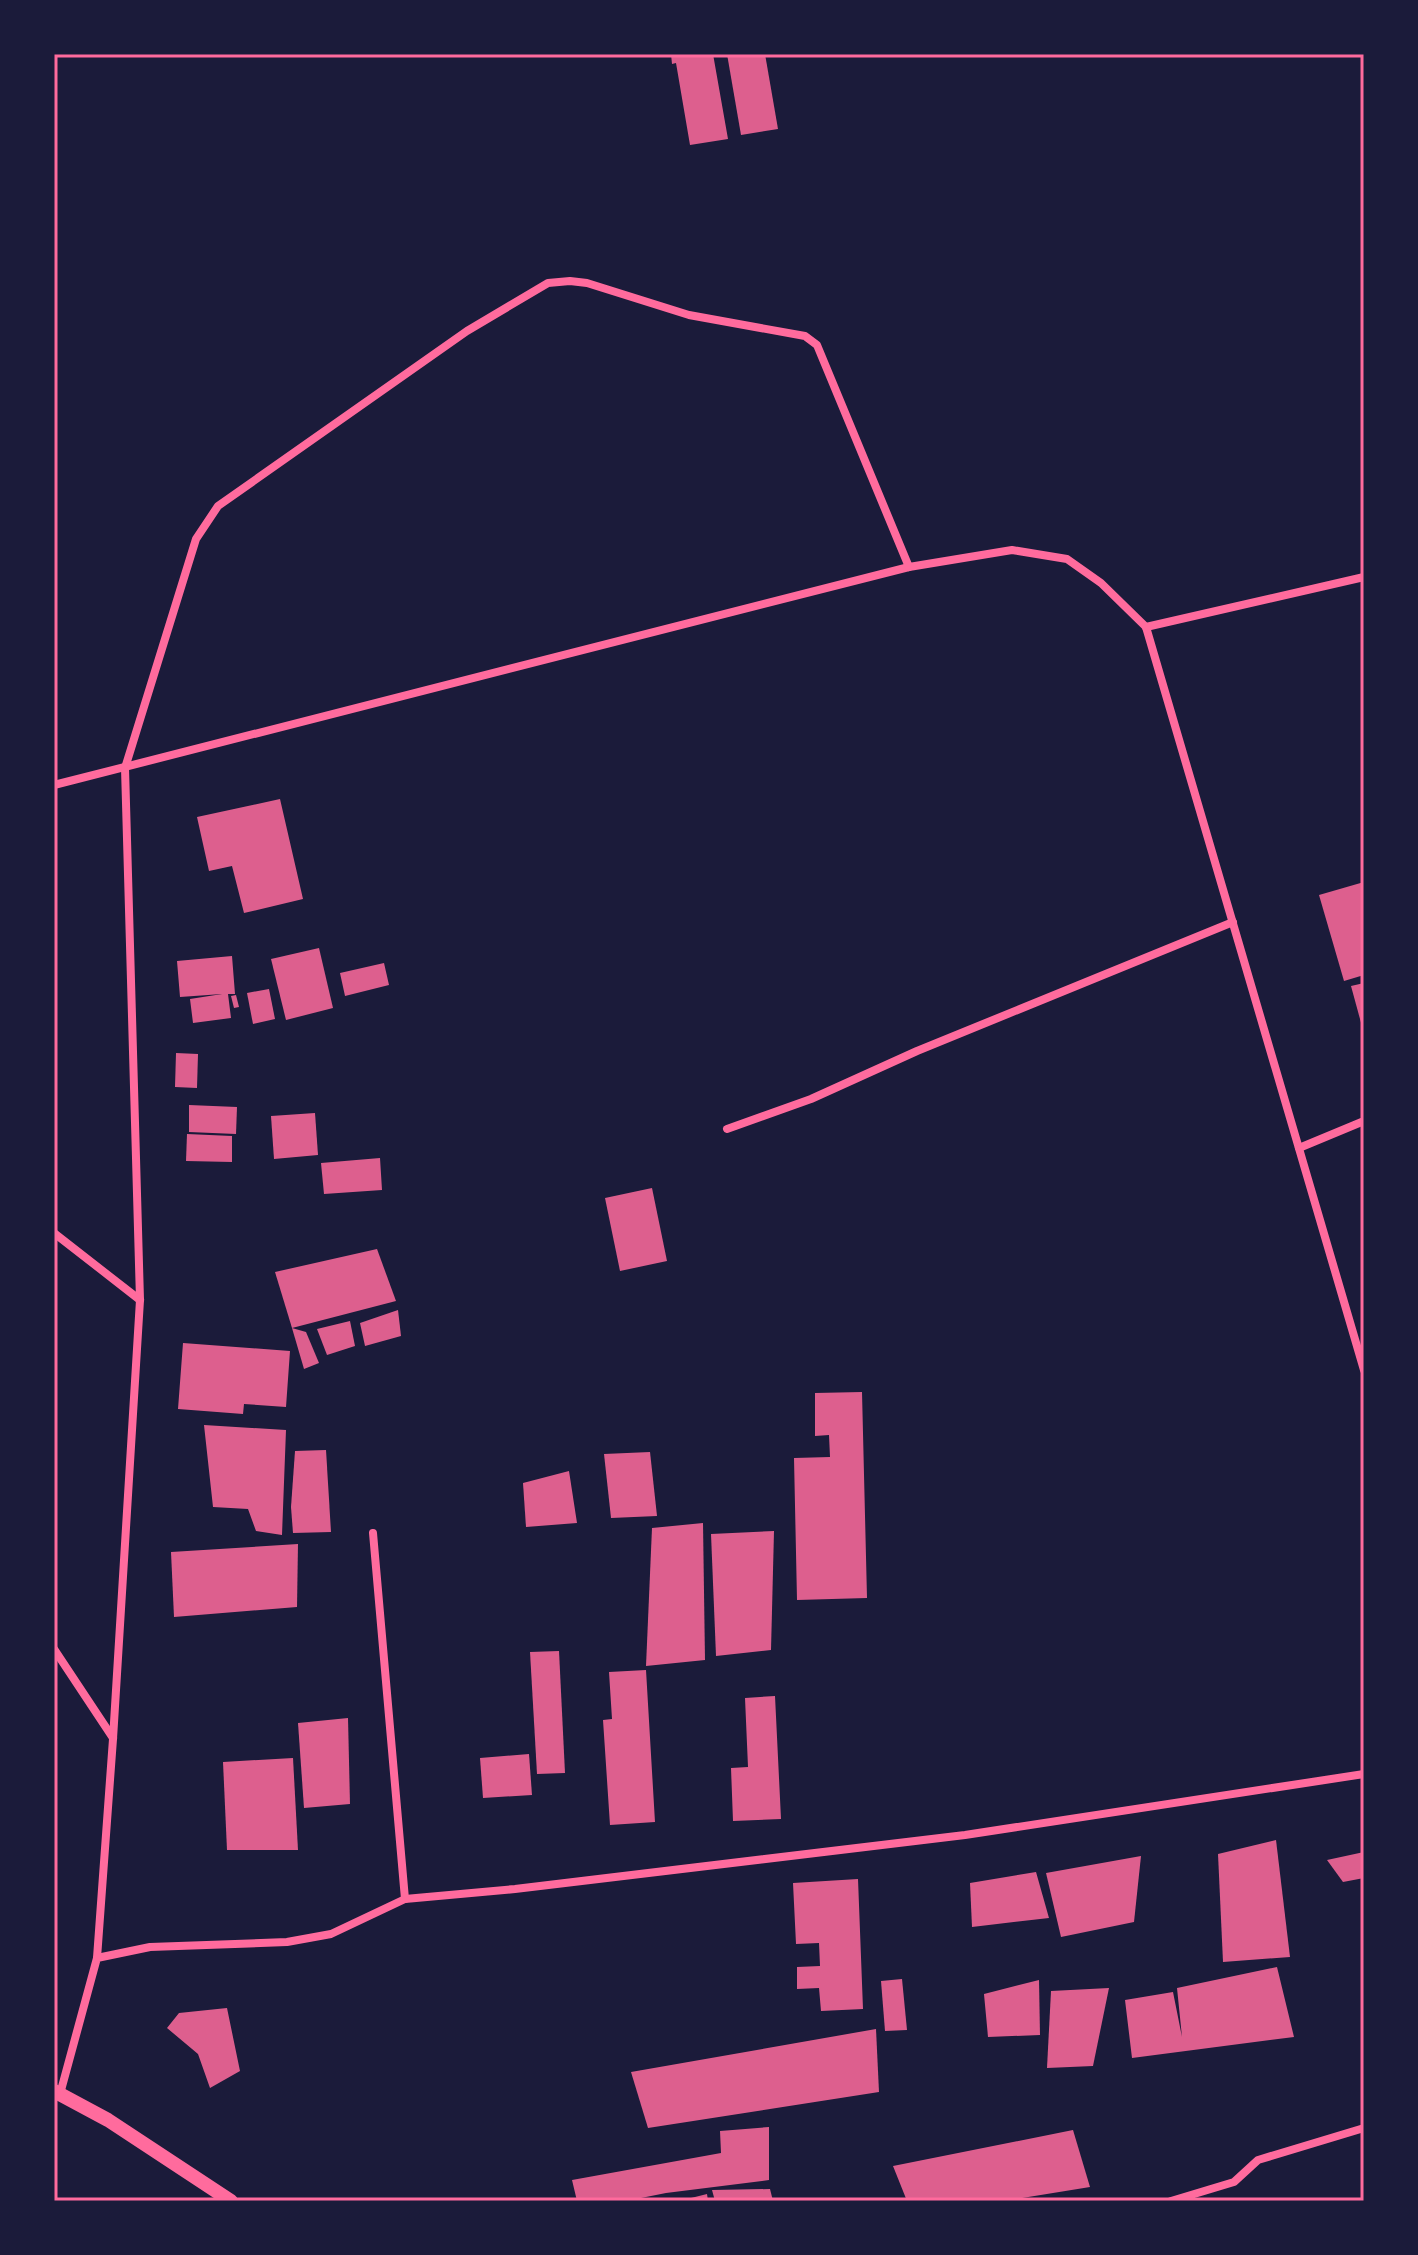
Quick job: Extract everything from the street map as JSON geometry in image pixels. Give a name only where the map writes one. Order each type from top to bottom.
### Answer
[{"type":"street","points":[[231,2201],[108,2120],[57,2093],[97,1958],[140,1300],[125,768],[196,539],[218,506],[467,331],[548,283],[570,281],[587,283],[689,315],[805,336],[817,345],[909,567]]},
{"type":"street","points":[[54,785],[909,567],[1012,550],[1067,559],[1101,583],[1146,627],[1364,1370]]},
{"type":"street","points":[[1146,627],[1364,577]]},
{"type":"street","points":[[727,1129],[811,1099],[917,1051],[1233,922]]},
{"type":"street","points":[[1299,1148],[1364,1121]]},
{"type":"street","points":[[54,1233],[140,1300]]},
{"type":"street","points":[[373,1533],[405,1899]]},
{"type":"street","points":[[54,1649],[113,1739]]},
{"type":"street","points":[[97,1958],[150,1947],[287,1942],[331,1934],[405,1899],[515,1889],[965,1835],[1364,1774]]},
{"type":"street","points":[[1171,2201],[1234,2182],[1258,2160],[1364,2128]]},
{"type":"building","points":[[671,54],[713,54],[728,139],[690,145],[676,63],[672,64]]},
{"type":"building","points":[[727,54],[765,54],[778,129],[741,135]]},
{"type":"building","points":[[280,799],[303,899],[244,913],[232,866],[209,871],[197,817]]},
{"type":"building","points":[[1364,882],[1364,975],[1344,981],[1319,895]]},
{"type":"building","points":[[319,948],[333,1008],[286,1020],[271,959]]},
{"type":"building","points":[[232,956],[235,994],[228,994],[231,1018],[193,1023],[190,999],[222,994],[180,997],[177,961]]},
{"type":"building","points":[[384,963],[389,985],[345,996],[340,973]]},
{"type":"building","points":[[1364,983],[1364,1030],[1363,1030],[1351,986]]},
{"type":"building","points":[[269,989],[275,1019],[253,1024],[247,993]]},
{"type":"building","points":[[236,995],[239,1007],[234,1008],[231,996]]},
{"type":"building","points":[[176,1053],[198,1054],[197,1088],[175,1087]]},
{"type":"building","points":[[189,1105],[237,1107],[236,1134],[189,1132]]},
{"type":"building","points":[[315,1113],[318,1155],[274,1159],[271,1116]]},
{"type":"building","points":[[187,1134],[232,1136],[232,1162],[186,1161]]},
{"type":"building","points":[[380,1158],[382,1190],[324,1194],[321,1163]]},
{"type":"building","points":[[652,1188],[667,1261],[620,1271],[605,1198]]},
{"type":"building","points":[[377,1249],[396,1301],[292,1328],[275,1272]]},
{"type":"building","points":[[398,1310],[401,1336],[365,1346],[360,1323]]},
{"type":"building","points":[[350,1321],[355,1346],[327,1355],[317,1329]]},
{"type":"building","points":[[292,1328],[306,1332],[319,1363],[304,1369]]},
{"type":"building","points":[[183,1343],[290,1351],[286,1407],[244,1404],[243,1414],[178,1409]]},
{"type":"building","points":[[862,1392],[867,1598],[797,1600],[794,1458],[830,1457],[829,1435],[815,1436],[815,1393]]},
{"type":"building","points":[[204,1425],[286,1430],[282,1535],[256,1531],[248,1509],[213,1507]]},
{"type":"building","points":[[326,1450],[331,1532],[293,1533],[291,1507],[295,1451]]},
{"type":"building","points":[[650,1452],[657,1516],[611,1518],[604,1454]]},
{"type":"building","points":[[569,1471],[577,1523],[526,1527],[523,1483]]},
{"type":"building","points":[[703,1523],[705,1660],[646,1666],[652,1528]]},
{"type":"building","points":[[774,1531],[771,1650],[716,1656],[711,1534]]},
{"type":"building","points":[[298,1544],[297,1607],[174,1617],[171,1552]]},
{"type":"building","points":[[559,1651],[565,1773],[537,1774],[530,1652]]},
{"type":"building","points":[[646,1670],[655,1822],[610,1825],[603,1720],[612,1719],[609,1672]]},
{"type":"building","points":[[775,1696],[781,1819],[733,1821],[731,1768],[748,1767],[745,1698]]},
{"type":"building","points":[[348,1718],[350,1804],[304,1808],[298,1723]]},
{"type":"building","points":[[529,1754],[532,1795],[483,1798],[480,1758]]},
{"type":"building","points":[[293,1758],[298,1850],[227,1850],[223,1762]]},
{"type":"building","points":[[1276,1840],[1290,1957],[1223,1962],[1218,1854]]},
{"type":"building","points":[[1364,1852],[1364,1878],[1343,1882],[1327,1860]]},
{"type":"building","points":[[1141,1856],[1134,1922],[1061,1937],[1046,1873]]},
{"type":"building","points":[[1036,1872],[1049,1918],[972,1927],[970,1883]]},
{"type":"building","points":[[858,1879],[863,2009],[821,2011],[819,1988],[797,1989],[797,1967],[820,1966],[819,1943],[796,1944],[793,1883]]},
{"type":"building","points":[[1277,1967],[1294,2037],[1132,2058],[1125,2000],[1173,1992],[1182,2037],[1177,1988]]},
{"type":"building","points":[[902,1979],[907,2030],[885,2031],[881,1981]]},
{"type":"building","points":[[1039,1980],[1040,2035],[988,2037],[984,1994]]},
{"type":"building","points":[[1109,1988],[1093,2066],[1047,2068],[1051,1991]]},
{"type":"building","points":[[227,2008],[240,2071],[210,2088],[198,2054],[167,2028],[179,2013]]},
{"type":"building","points":[[876,2029],[879,2092],[648,2128],[631,2072]]},
{"type":"building","points":[[769,2127],[769,2180],[626,2201],[577,2201],[572,2180],[721,2153],[720,2131]]},
{"type":"building","points":[[1073,2130],[1090,2187],[1003,2201],[907,2201],[893,2166]]},
{"type":"building","points":[[770,2189],[773,2201],[715,2201],[712,2190]]},
{"type":"building","points":[[707,2194],[708,2201],[683,2201],[683,2200]]}]
